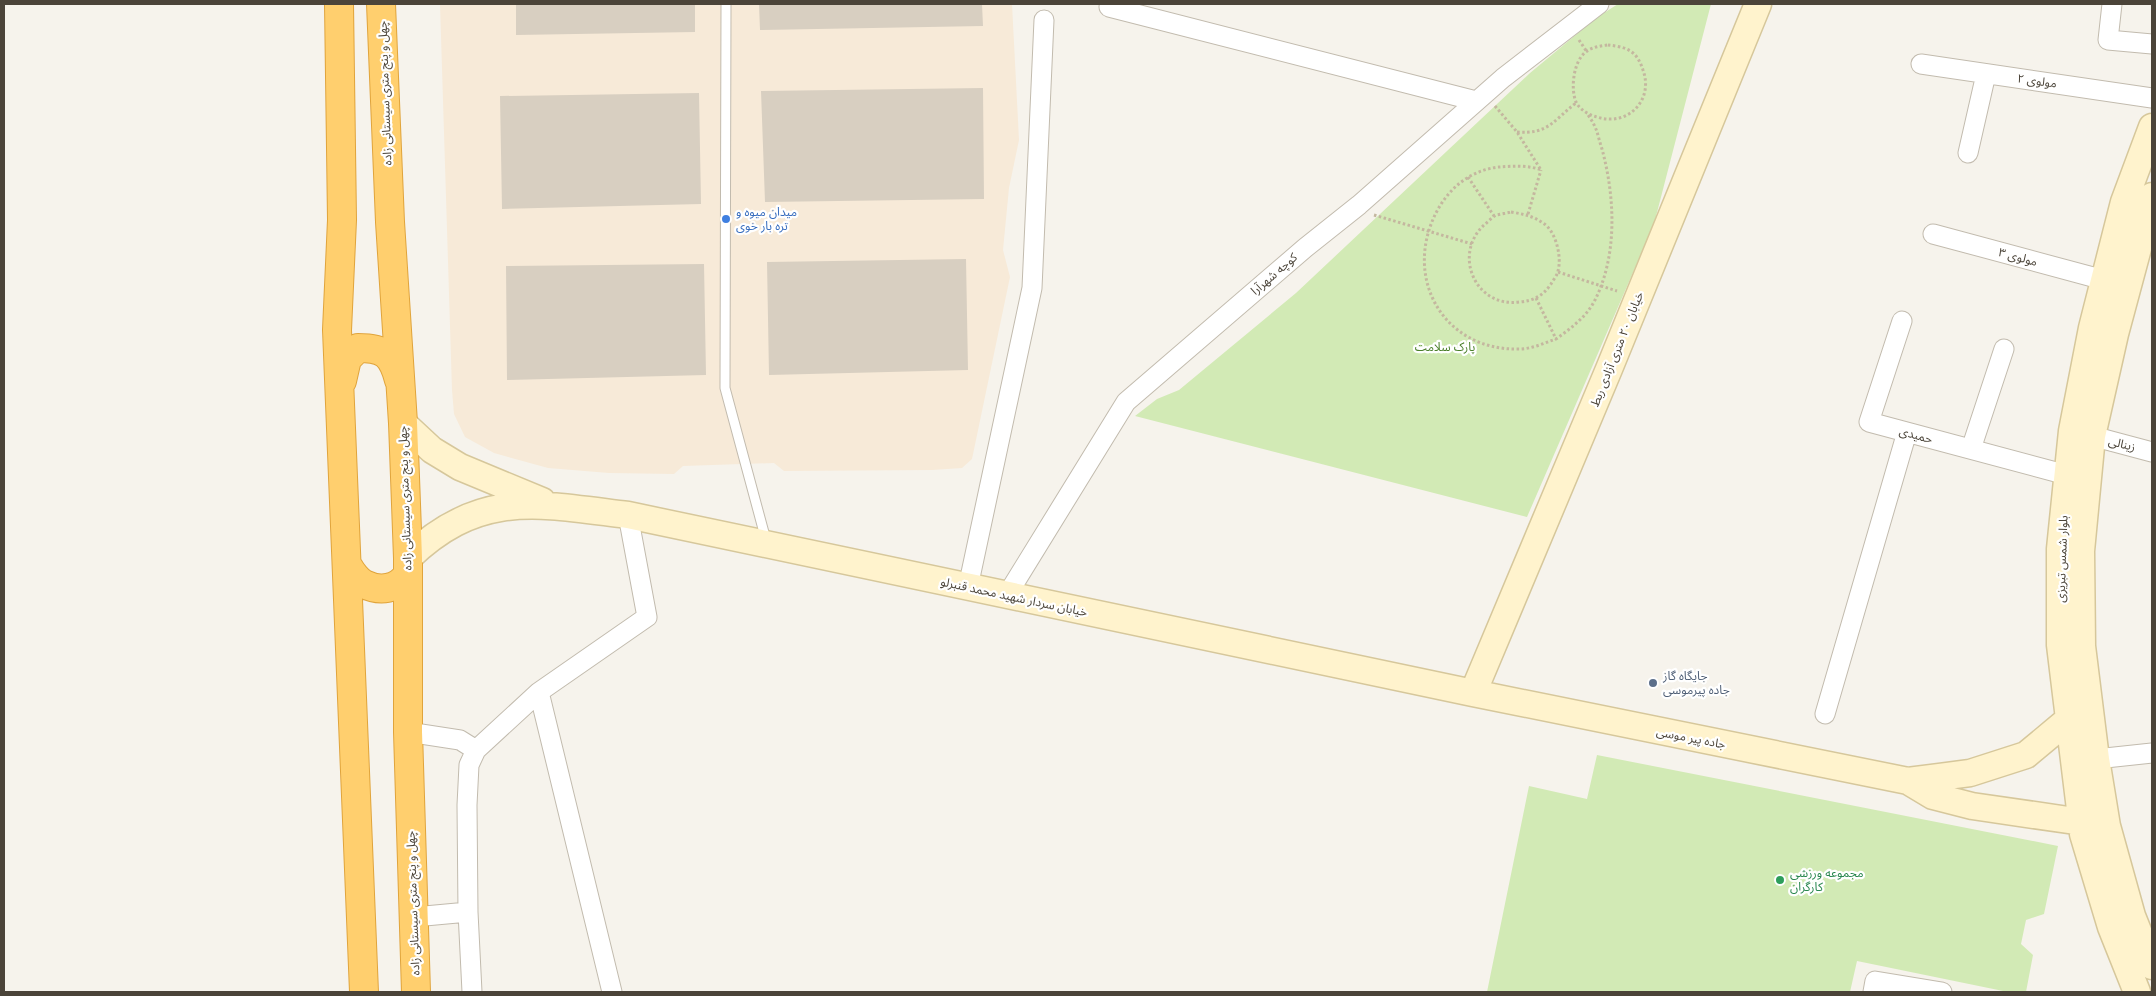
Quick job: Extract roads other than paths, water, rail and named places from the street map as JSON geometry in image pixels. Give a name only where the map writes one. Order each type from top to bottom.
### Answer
[{"type":"highway","points":[[339,4],[342,220],[337,330],[364,992]]},
{"type":"highway","name":"چهل و پنج متری سیستانی زاده","points":[[381,4],[390,222],[403,423],[408,567],[408,732],[416,992]]},
{"type":"highway","points":[[340,392],[347,359],[358,348],[375,348],[386,354],[394,364],[400,383]]},
{"type":"highway","points":[[348,566],[355,577],[365,585],[390,589],[402,584],[408,567]]},
{"type":"main road","name":"خیابان ۲۰ متری آزادی ربط","points":[[1473,694],[1758,4]]},
{"type":"main road","name":"بلوار شمس تبریزی","points":[[2137,992],[2111,927],[2082,822],[2060,644],[2060,549],[2072,431],[2092,328],[2124,202],[2152,127]]},
{"type":"main road","name":"بلوار شمس تبریزی","points":[[2152,196],[2115,334],[2092,436],[2081,551],[2082,646],[2096,759],[2107,826],[2132,916],[2152,966]]},
{"type":"main road","points":[[403,423],[432,450],[460,467],[554,506]]},
{"type":"main road","name":"خیابان سردار شهید محمد قنبرلو","points":[[554,506],[628,515],[1473,694]]},
{"type":"main road","points":[[408,567],[426,542],[440,531],[468,517],[499,507],[554,506]]},
{"type":"main road","name":"جاده پیر موسی","points":[[1473,694],[1908,781]]},
{"type":"main road","points":[[1908,781],[1970,773],[2026,755],[2068,720]]},
{"type":"main road","points":[[1908,781],[1933,796],[1972,806],[2082,822]]},
{"type":"street","name":"کوچه شهرآرا","points":[[1007,595],[1126,402],[1305,248],[1354,209],[1480,97],[1599,4]]},
{"type":"street","points":[[2112,4],[2108,40],[2152,44]]},
{"type":"street","points":[[1108,7],[1480,97]]},
{"type":"street","points":[[968,587],[1032,288],[1044,20]]},
{"type":"street","name":"مولوی ۲","points":[[1921,64],[2152,98]]},
{"type":"street","points":[[1968,154],[1986,74]]},
{"type":"street","name":"مولوی ۳","points":[[1932,234],[2104,280]]},
{"type":"street","name":"حمیدی","points":[[1902,320],[1869,422],[2067,475]]},
{"type":"street","points":[[1971,449],[2004,349]]},
{"type":"street","points":[[1825,714],[1907,432]]},
{"type":"street","name":"زینالی","points":[[2092,436],[2152,452]]},
{"type":"street","points":[[472,992],[468,912],[467,805],[469,765],[476,750],[539,692],[647,617],[628,515]]},
{"type":"street","points":[[539,692],[612,992]]},
{"type":"street","points":[[408,732],[460,740],[476,750]]},
{"type":"street","points":[[2096,759],[2152,753]]},
{"type":"street","points":[[414,917],[468,912]]},
{"type":"street","points":[[1873,992],[1875,981],[1942,992]]},
{"type":"lane","points":[[726,4],[725,388],[768,545]]},
{"type":"place","name":"میدان میوه و تره بار خوی","points":[[726,219]]},
{"type":"place","name":"جایگاه گاز جاده پیرموسی","points":[[1653,683]]},
{"type":"place","name":"مجموعه ورزشی کارگران","points":[[1780,880]]},
{"type":"park label","name":"پارک سلامت","points":[[1445,347]]}]
